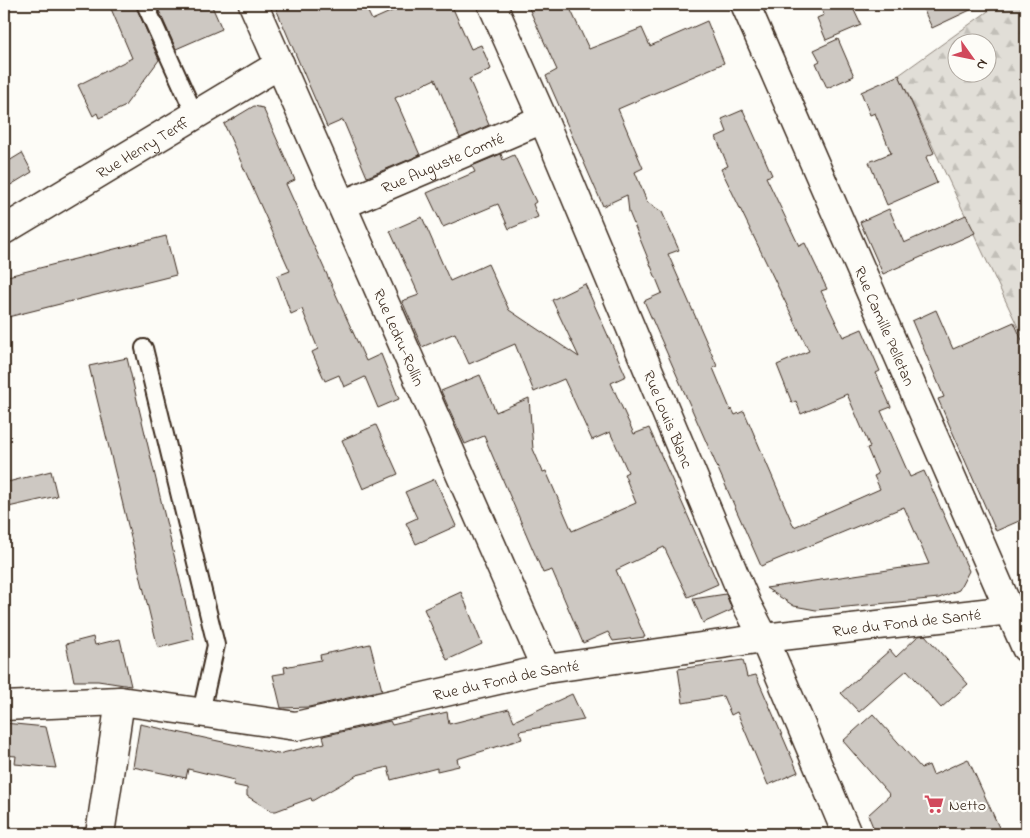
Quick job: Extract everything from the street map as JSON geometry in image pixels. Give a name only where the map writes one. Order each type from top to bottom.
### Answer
[{"type":"street","name":"Rue Ledru-Rollin","points":[[253,4],[546,669]]},
{"type":"street","name":"Rue Louis Blanc","points":[[492,4],[543,119],[747,605],[764,638],[847,834]]},
{"type":"street","name":"Rue Camille Pelletan","points":[[745,4],[1026,648]]},
{"type":"street","name":"Rue Henry Terff","points":[[4,230],[280,64]]},
{"type":"street","name":"Rue Auguste Comté","points":[[342,205],[543,119]]},
{"type":"street","name":"Rue du Fond de Santé","points":[[4,706],[120,701],[296,726],[546,669],[764,638],[1010,610]]},
{"type":"street","points":[[100,834],[120,701]]},
{"type":"lane","points":[[145,4],[195,115]]},
{"type":"lane","points":[[144,348],[216,645],[201,712]]},
{"type":"green space","points":[[998,4],[1026,4],[1026,344],[899,75],[948,40],[948,82],[998,82],[998,32],[959,32]]},
{"type":"building","points":[[109,4],[135,4],[159,60],[124,107],[99,118],[97,113],[93,116],[78,85],[132,58]]},
{"type":"building","points":[[156,4],[211,4],[222,29],[176,49]]},
{"type":"building","points":[[274,4],[364,4],[372,20],[408,4],[451,4],[471,49],[481,45],[491,69],[469,79],[489,125],[460,138],[435,79],[395,98],[420,155],[367,177],[343,120],[327,127]]},
{"type":"building","points":[[527,4],[568,4],[589,49],[642,28],[650,46],[707,21],[724,63],[618,109],[643,168],[635,172],[647,202],[662,212],[679,250],[668,254],[717,366],[713,368],[731,411],[732,409],[735,415],[744,411],[794,527],[880,489],[874,476],[878,474],[867,448],[870,447],[847,394],[801,414],[796,401],[792,403],[777,365],[809,351],[721,169],[728,166],[716,137],[727,132],[722,119],[743,110],[772,175],[766,177],[799,246],[805,243],[827,289],[821,291],[843,337],[862,329],[880,371],[876,373],[891,407],[881,411],[910,477],[924,471],[969,571],[959,590],[939,598],[816,610],[794,606],[766,588],[929,564],[904,507],[761,566],[644,301],[662,293],[629,212],[627,195],[603,206],[546,76],[557,70]]},
{"type":"building","points":[[833,4],[851,4],[861,25],[826,40],[817,18],[824,15],[821,9]]},
{"type":"building","points":[[921,4],[983,4],[932,28]]},
{"type":"building","points":[[838,39],[854,76],[827,88],[816,63],[820,61],[814,50]]},
{"type":"building","points":[[899,75],[934,153],[926,157],[937,183],[887,205],[869,162],[891,153],[875,113],[870,115],[861,92]]},
{"type":"building","points":[[254,106],[263,108],[295,180],[286,184],[366,361],[381,354],[399,399],[378,408],[365,377],[344,387],[339,375],[325,381],[312,352],[318,349],[302,309],[291,314],[277,276],[290,271],[224,124]]},
{"type":"building","points":[[22,153],[32,172],[4,189],[4,164]]},
{"type":"building","points":[[501,154],[503,160],[514,155],[536,202],[533,204],[538,217],[509,229],[498,204],[443,227],[427,193],[475,172],[472,166]]},
{"type":"building","points":[[889,209],[904,243],[966,215],[975,233],[883,274],[860,222]]},
{"type":"building","points":[[422,217],[450,281],[488,264],[509,310],[579,357],[552,300],[585,284],[626,376],[611,383],[634,434],[649,428],[718,584],[688,597],[664,547],[616,570],[645,637],[613,641],[608,632],[583,643],[552,570],[543,573],[484,436],[465,444],[441,391],[480,375],[496,412],[529,398],[533,449],[543,472],[546,471],[572,531],[636,503],[624,474],[628,472],[610,432],[592,440],[564,379],[534,392],[515,344],[469,364],[455,333],[422,347],[402,301],[419,295],[390,231]]},
{"type":"building","points":[[166,236],[176,275],[4,318],[4,277]]},
{"type":"building","points":[[936,310],[953,349],[1014,322],[1026,349],[1026,518],[996,531],[938,399],[944,397],[912,321]]},
{"type":"building","points":[[127,358],[194,639],[158,648],[89,366]]},
{"type":"building","points":[[376,425],[398,474],[363,489],[342,440]]},
{"type":"building","points":[[51,471],[57,496],[4,508],[4,483]]},
{"type":"building","points":[[435,479],[456,526],[416,544],[406,523],[417,518],[405,492]]},
{"type":"building","points":[[461,592],[482,644],[447,660],[424,609]]},
{"type":"building","points":[[726,594],[732,610],[703,623],[693,599]]},
{"type":"building","points":[[925,635],[968,684],[941,708],[907,670],[859,712],[841,693],[890,650],[896,657],[918,636]]},
{"type":"building","points":[[93,637],[95,645],[120,639],[131,686],[98,681],[74,681],[66,644]]},
{"type":"building","points":[[370,644],[382,690],[309,707],[281,708],[273,675],[285,673],[284,667],[321,660],[320,655]]},
{"type":"building","points":[[743,660],[747,677],[756,675],[798,772],[768,785],[737,712],[731,715],[723,696],[683,703],[678,669]]},
{"type":"building","points":[[572,694],[584,720],[519,731],[522,739],[457,759],[459,766],[437,771],[437,768],[391,780],[388,767],[357,775],[312,801],[311,798],[276,811],[271,811],[247,796],[247,788],[233,785],[234,780],[188,769],[186,778],[133,767],[140,724],[278,754],[325,743],[323,736],[390,721],[392,725],[447,712],[449,724],[509,709],[514,721]]},
{"type":"building","name":"Netto","points":[[873,714],[921,768],[929,765],[933,775],[968,759],[1002,834],[876,834],[868,815],[890,795],[843,741]]},
{"type":"building","points":[[4,723],[46,727],[56,768],[15,764],[16,756],[4,755]]},
{"type":"place","name":"Netto","points":[[934,804]]}]
